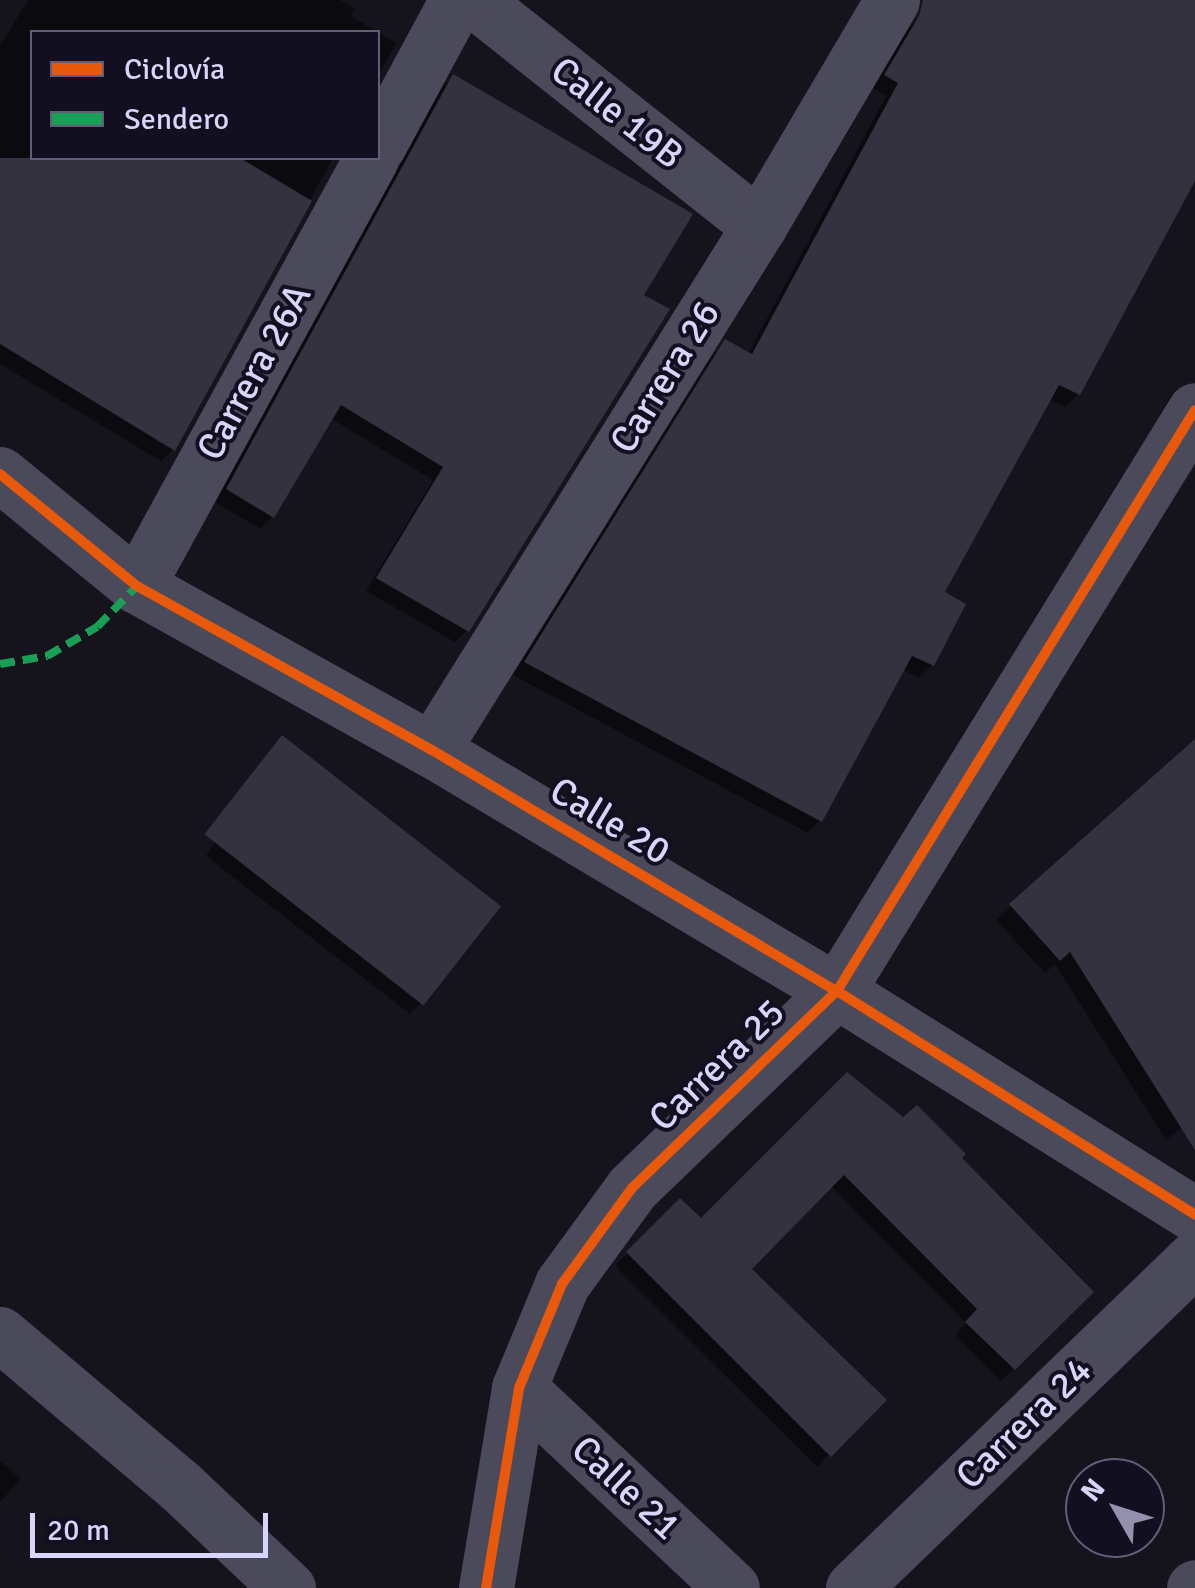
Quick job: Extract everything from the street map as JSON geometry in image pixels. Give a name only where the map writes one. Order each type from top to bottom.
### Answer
[{"type":"street","points":[[380,142],[458,0]]},
{"type":"street","name":"Calle 19B","points":[[474,0],[759,226]]},
{"type":"street","name":"Carrera 26","points":[[432,750],[759,226],[892,0]]},
{"type":"street","name":"Carrera 26A","points":[[137,586],[370,160]]},
{"type":"street","name":"Carrera 25","points":[[486,1588],[519,1388],[562,1284],[632,1188],[837,991],[1195,410]]},
{"type":"street","name":"Calle 20","points":[[0,474],[137,586],[432,750],[837,991],[1195,1215]]},
{"type":"street","name":"Carrera 24","points":[[854,1588],[1195,1258]]},
{"type":"street","points":[[0,1334],[180,1486],[288,1588]]},
{"type":"street","name":"Calle 21","points":[[519,1388],[732,1588]]},
{"type":"building","points":[[923,0],[1195,0],[1195,181],[1080,395],[1059,385],[945,592],[966,604],[934,666],[912,656],[822,822],[524,662],[725,339],[752,354],[898,83],[884,75],[919,16]]},
{"type":"building","points":[[453,74],[693,214],[644,295],[670,309],[469,632],[376,578],[443,467],[341,405],[274,518],[226,489]]},
{"type":"building","points":[[0,158],[243,160],[312,201],[175,451],[0,344]]},
{"type":"building","points":[[282,735],[501,906],[423,1005],[204,834]]},
{"type":"building","points":[[1195,739],[1195,1150],[1070,952],[1060,961],[1009,904]]},
{"type":"building","points":[[847,1072],[903,1117],[917,1105],[966,1154],[962,1158],[1094,1292],[1015,1370],[965,1322],[977,1309],[844,1175],[752,1269],[887,1400],[831,1457],[626,1252],[680,1198],[701,1218]]},
{"type":"marked path","points":[[0,664],[47,656],[97,627],[137,586]]},
{"type":"cycle path","points":[[486,1588],[519,1388],[562,1284],[632,1188],[837,991],[1195,410]]},
{"type":"cycle path","points":[[0,474],[137,586],[432,750],[837,991],[1195,1215]]}]
